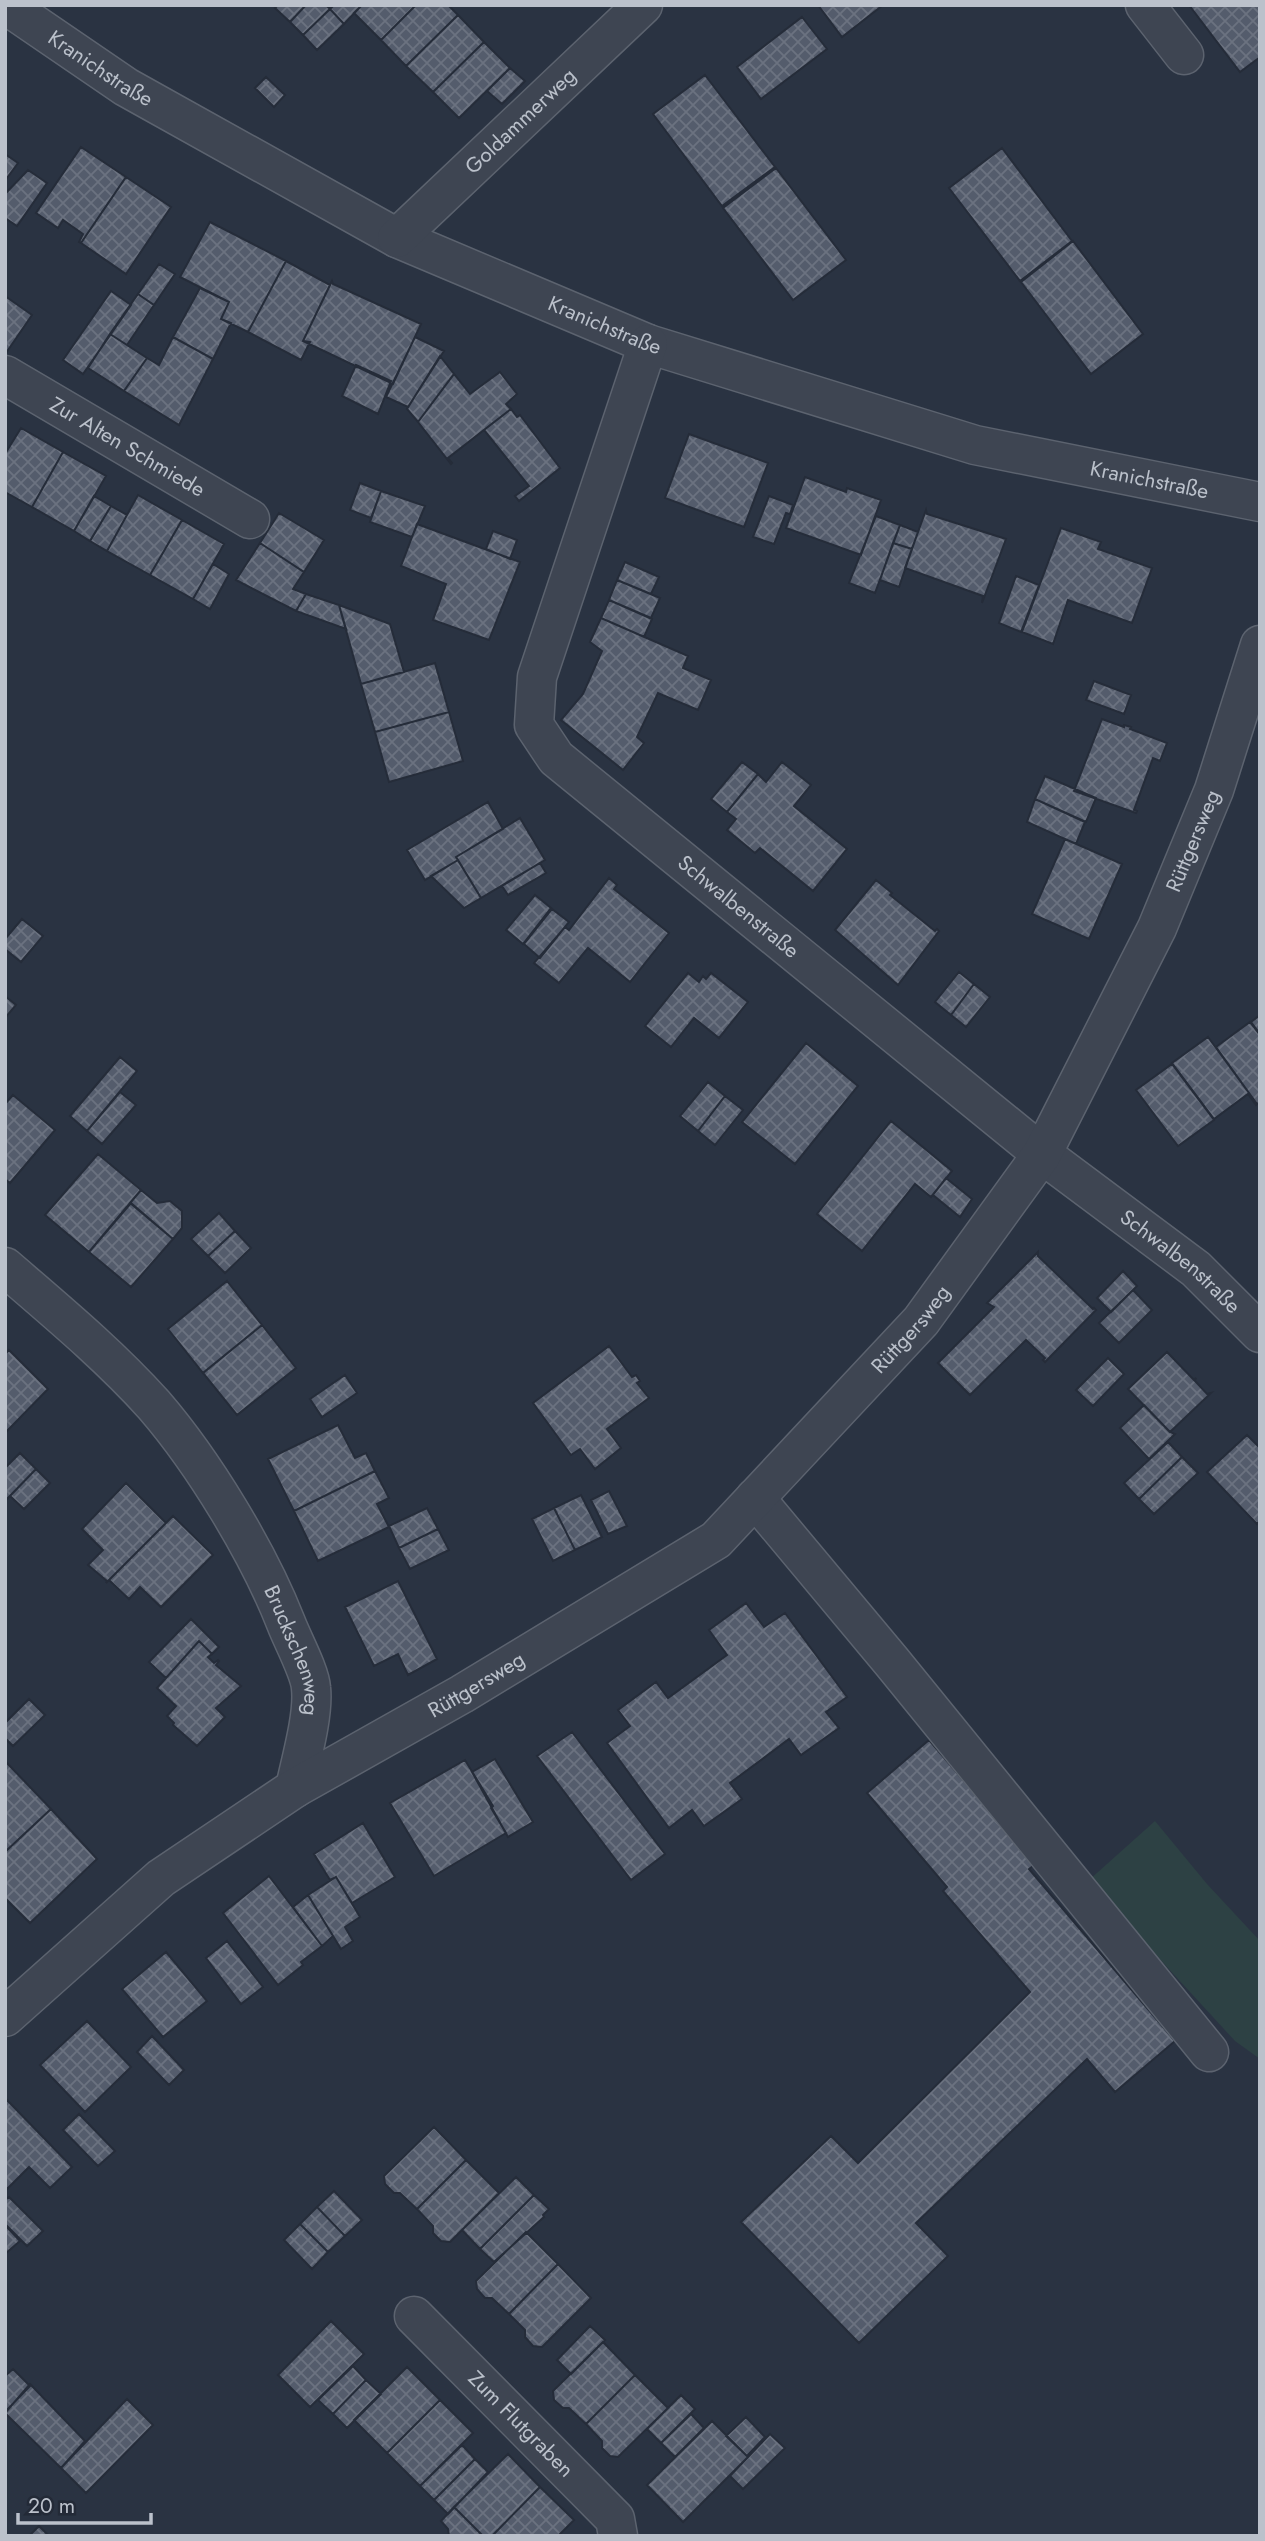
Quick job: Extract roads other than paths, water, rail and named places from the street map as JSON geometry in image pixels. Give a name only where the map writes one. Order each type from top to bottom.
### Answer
[{"type":"street","name":"Kranichstraße","points":[[6,5],[126,87],[397,238],[648,344],[975,445],[1260,502]]},
{"type":"street","name":"Goldammerweg","points":[[397,238],[643,5]]},
{"type":"street","points":[[1145,5],[1184,55]]},
{"type":"street","name":"Schwalbenstraße","points":[[648,344],[537,677],[534,725],[556,758],[1042,1154],[1196,1269],[1260,1333]]},
{"type":"street","name":"Zur Alten Schmiede","points":[[5,375],[250,519]]},
{"type":"street","name":"Rüttgersweg","points":[[295,1788],[462,1694],[716,1539],[921,1321],[1042,1154],[1157,928],[1214,790],[1260,645]]},
{"type":"street","name":"Bruckschenweg","points":[[5,1267],[83,1335],[153,1405],[197,1460],[239,1530],[276,1597],[311,1686],[306,1738],[295,1788]]},
{"type":"street","points":[[755,1498],[892,1662],[1209,2053]]},
{"type":"street","points":[[11,1999],[161,1878],[295,1788]]},
{"type":"street","name":"Zum Flutgraben","points":[[414,2316],[615,2519],[618,2536]]}]
